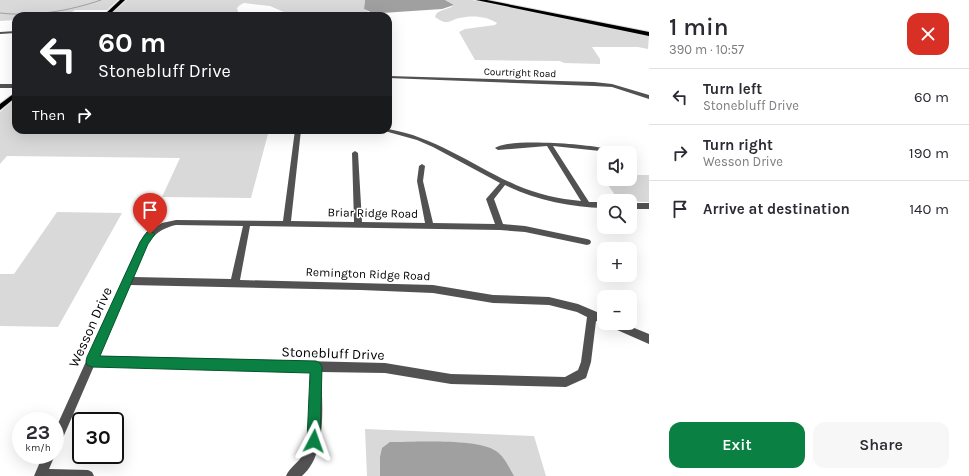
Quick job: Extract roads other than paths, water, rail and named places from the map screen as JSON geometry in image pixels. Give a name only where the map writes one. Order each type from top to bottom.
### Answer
[{"type":"highway","points":[[479,0],[649,34]]},
{"type":"highway","points":[[498,0],[649,28]]},
{"type":"main road","points":[[110,12],[123,0]]},
{"type":"main road","points":[[0,108],[12,98]]},
{"type":"street","points":[[0,33],[12,32]]},
{"type":"street","name":"Courtright Road","points":[[392,77],[594,84],[612,86],[649,96]]},
{"type":"street","points":[[0,86],[12,86]]},
{"type":"street","points":[[392,131],[407,134],[440,146],[523,191],[544,197],[597,205]]},
{"type":"street","points":[[286,223],[297,134]]},
{"type":"street","points":[[498,148],[525,145],[549,145],[582,146],[597,148]]},
{"type":"street","points":[[549,145],[587,204]]},
{"type":"street","points":[[355,153],[358,224]]},
{"type":"street","points":[[422,166],[420,181],[430,226]]},
{"type":"street","points":[[500,227],[490,199],[504,182]]},
{"type":"street","points":[[637,206],[649,206]]},
{"type":"street","name":"Briar Ridge Road","points":[[158,228],[174,222],[500,227],[525,229],[587,242]]},
{"type":"street","points":[[234,283],[248,222]]},
{"type":"street","name":"Wesson Drive","points":[[64,423],[146,240],[158,228]]},
{"type":"street","name":"Remington Ridge Road","points":[[127,281],[432,289],[493,298],[549,301],[578,308],[597,317]]},
{"type":"street","name":"Stonebluff Drive","points":[[92,361],[385,368],[451,379],[566,382],[582,374],[586,362],[592,315]]},
{"type":"street","points":[[628,330],[649,339]]},
{"type":"street","points":[[292,476],[302,469],[312,451],[315,431],[316,367]]},
{"type":"street","points":[[46,464],[40,475],[88,476]]},
{"type":"waterway","points":[[51,12],[101,0]]},
{"type":"waterway","points":[[0,13],[12,14]]}]
